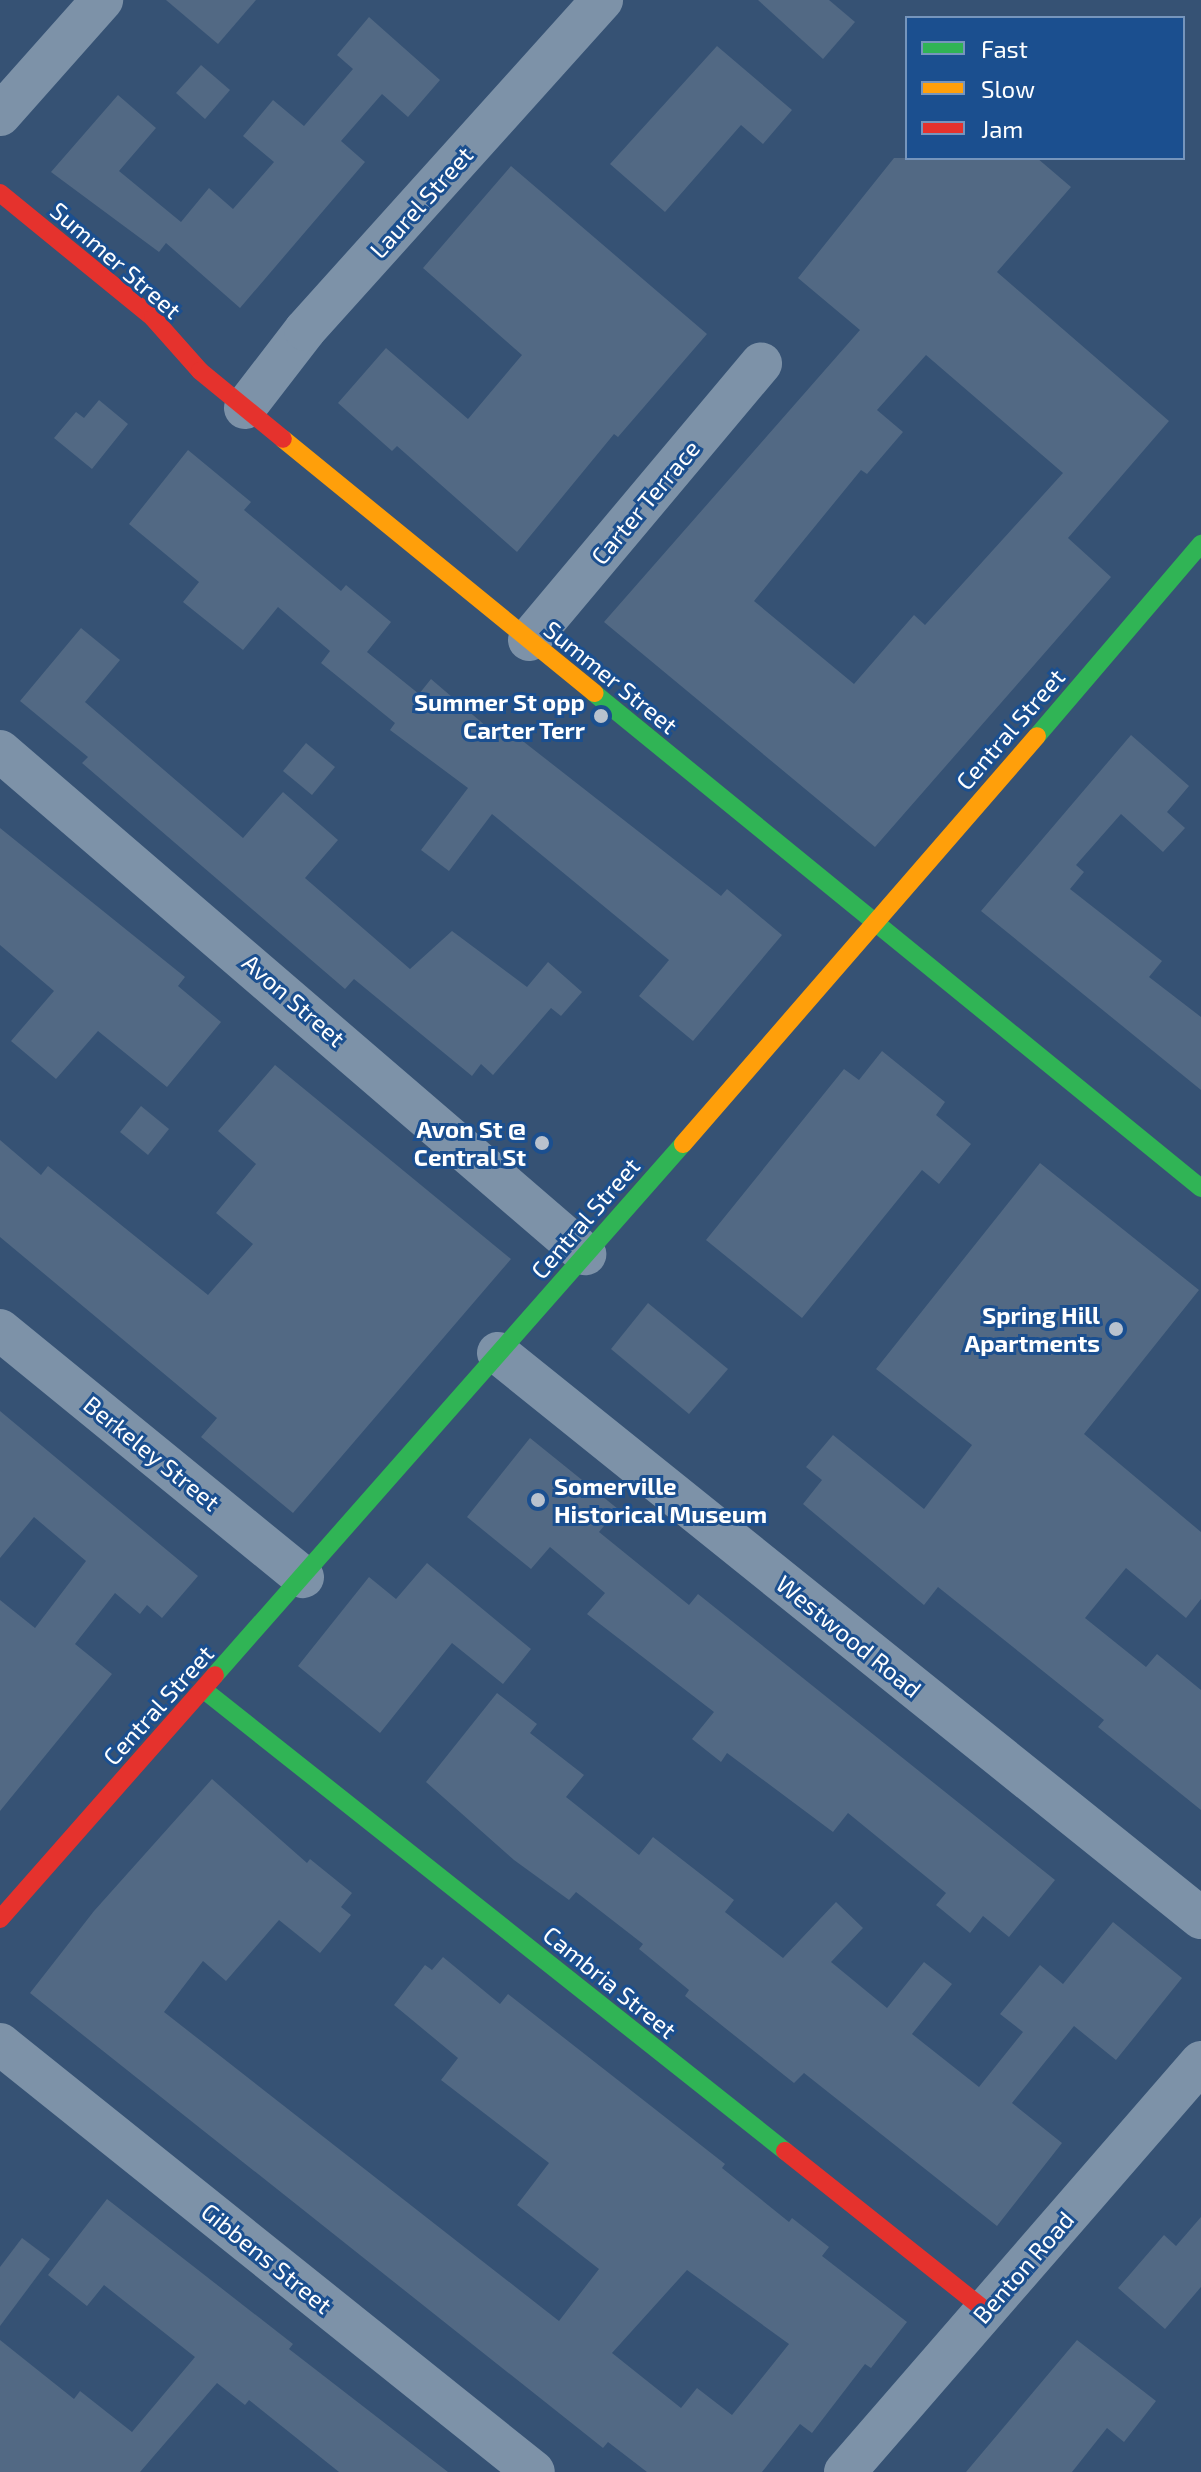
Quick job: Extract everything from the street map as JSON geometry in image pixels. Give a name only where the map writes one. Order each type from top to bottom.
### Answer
[{"type":"street","points":[[0,115],[102,0]]},
{"type":"street","name":"Laurel Street","points":[[245,408],[305,330],[602,0]]},
{"type":"street","name":"Summer Street","points":[[0,193],[153,318],[200,371],[875,926],[1201,1188]]},
{"type":"street","name":"Carter Terrace","points":[[529,640],[761,364]]},
{"type":"street","name":"Central Street","points":[[0,1919],[875,926],[1201,544]]},
{"type":"street","name":"Avon Street","points":[[0,751],[585,1254]]},
{"type":"street","name":"Berkeley Street","points":[[0,1330],[303,1577]]},
{"type":"street","name":"Westwood Road","points":[[498,1353],[1201,1918]]},
{"type":"street","name":"Cambria Street","points":[[204,1690],[986,2311]]},
{"type":"street","name":"Gibbens Street","points":[[0,2044],[534,2472]]},
{"type":"street","name":"Benton Road","points":[[845,2472],[1201,2062]]},
{"type":"building","points":[[166,0],[256,0],[218,44]]},
{"type":"building","points":[[758,0],[829,0],[855,22],[823,59]]},
{"type":"building","points":[[369,17],[440,80],[408,117],[382,94],[341,141],[365,162],[240,308],[166,243],[159,252],[51,172],[118,95],[156,128],[119,171],[181,222],[209,188],[233,209],[274,162],[243,136],[273,100],[304,126],[353,69],[337,55]]},
{"type":"building","points":[[717,46],[792,110],[763,144],[741,125],[665,212],[610,164]]},
{"type":"building","points":[[201,65],[230,90],[205,119],[176,93]]},
{"type":"building","points":[[894,158],[1039,160],[1071,187],[997,272],[1169,421],[1068,538],[1111,577],[875,847],[604,622],[860,330],[798,278]],"holes":[[[926,355],[1063,473],[925,625],[914,615],[854,684],[754,601],[861,470],[867,474],[903,432],[877,410]]]},
{"type":"building","points":[[511,166],[707,334],[618,437],[614,434],[517,552],[397,446],[392,451],[338,403],[386,348],[468,419],[522,355],[423,268]]},
{"type":"building","points":[[99,400],[128,424],[92,469],[54,438],[76,412],[84,418]]},
{"type":"building","points":[[188,450],[251,502],[244,510],[341,591],[346,585],[391,622],[367,652],[419,694],[431,679],[494,733],[501,724],[721,896],[727,889],[782,935],[693,1041],[639,996],[669,960],[492,814],[449,871],[421,850],[468,788],[390,730],[395,723],[321,663],[330,651],[278,607],[243,650],[183,602],[199,582],[129,524]]},
{"type":"building","points":[[81,628],[120,660],[85,702],[243,838],[283,792],[338,840],[305,878],[410,969],[452,931],[527,987],[548,962],[582,992],[561,1016],[551,1008],[493,1075],[481,1064],[472,1076],[354,979],[345,989],[82,763],[88,757],[20,701]]},
{"type":"building","points":[[1131,735],[1189,786],[1167,812],[1185,828],[1163,852],[1121,814],[1076,865],[1084,872],[1070,889],[1162,961],[1149,977],[1201,1017],[1201,1090],[981,911]]},
{"type":"building","points":[[306,743],[335,767],[312,795],[283,771]]},
{"type":"building","points":[[0,828],[185,977],[178,986],[221,1022],[167,1087],[98,1031],[56,1079],[11,1041],[54,991],[0,945]]},
{"type":"building","points":[[882,1051],[945,1102],[936,1115],[971,1144],[939,1184],[922,1170],[802,1318],[706,1240],[844,1069],[859,1080]]},
{"type":"building","points":[[275,1065],[511,1259],[293,1513],[201,1437],[217,1418],[0,1237],[0,1140],[41,1175],[48,1166],[208,1295],[253,1244],[216,1213],[256,1164],[218,1131]]},
{"type":"building","points":[[141,1106],[169,1129],[148,1155],[120,1132]]},
{"type":"building","points":[[1040,1163],[1199,1290],[1084,1434],[1201,1532],[1201,1599],[1186,1618],[1126,1568],[1085,1618],[1146,1667],[1157,1654],[1201,1690],[1201,1810],[1098,1727],[1104,1720],[938,1587],[924,1605],[803,1504],[822,1480],[806,1467],[833,1435],[924,1509],[972,1445],[876,1369]]},
{"type":"building","points":[[648,1303],[728,1369],[689,1414],[611,1349]]},
{"type":"building","points":[[0,1411],[198,1576],[162,1618],[147,1605],[140,1614],[115,1593],[75,1644],[112,1674],[0,1811],[0,1600],[35,1628],[86,1561],[34,1517],[0,1558]]},
{"type":"building","points":[[530,1438],[618,1509],[599,1532],[689,1605],[698,1594],[1055,1880],[1009,1937],[983,1916],[970,1933],[936,1905],[946,1893],[848,1813],[833,1832],[727,1753],[721,1762],[692,1739],[714,1712],[587,1614],[605,1593],[550,1547],[531,1569],[467,1517]]},
{"type":"building","points":[[427,1563],[531,1649],[503,1684],[452,1643],[380,1733],[298,1666],[369,1577],[396,1599]]},
{"type":"building","points":[[497,1693],[537,1724],[530,1733],[584,1775],[566,1797],[639,1855],[653,1837],[734,1900],[725,1912],[783,1958],[836,1902],[863,1928],[831,1962],[887,2008],[924,1962],[952,1984],[912,2034],[979,2087],[1023,2032],[1000,2014],[1040,1965],[1063,1984],[1113,1922],[1182,1978],[1116,2060],[1074,2026],[1012,2103],[1062,2143],[997,2226],[804,2073],[794,2083],[685,1996],[689,1990],[639,1949],[643,1944],[576,1892],[569,1900],[514,1860],[426,1782]]},
{"type":"building","points":[[212,1779],[307,1863],[310,1859],[352,1893],[341,1907],[351,1915],[320,1953],[279,1920],[226,1981],[203,1961],[164,2012],[559,2321],[599,2269],[517,2205],[549,2163],[441,2080],[458,2058],[394,2005],[425,1965],[432,1970],[443,1957],[500,2004],[508,1994],[725,2164],[722,2168],[789,2222],[792,2218],[829,2247],[822,2256],[907,2322],[871,2368],[865,2364],[812,2433],[800,2424],[762,2472],[647,2472],[608,2442],[603,2448],[30,1993],[94,1911]],"holes":[[[687,2270],[789,2344],[732,2415],[697,2388],[681,2408],[612,2353]]]},
{"type":"building","points":[[107,2199],[293,2344],[289,2349],[448,2472],[339,2472],[249,2400],[245,2405],[217,2383],[140,2472],[0,2472],[0,2340],[74,2399],[80,2391],[132,2432],[195,2357],[104,2285],[87,2306],[48,2275]]},
{"type":"building","points":[[1201,2217],[1201,2287],[1165,2329],[1118,2288],[1164,2235],[1176,2246]]},
{"type":"building","points":[[22,2238],[50,2259],[0,2326],[0,2267]]},
{"type":"building","points":[[1077,2340],[1156,2401],[1124,2442],[1107,2428],[1072,2472],[966,2472]]},
{"type":"traffic: fast","points":[[1037,736],[1201,544]]},
{"type":"traffic: fast","points":[[594,693],[1201,1188]]},
{"type":"traffic: fast","points":[[215,1675],[683,1144]]},
{"type":"traffic: fast","points":[[204,1690],[785,2151]]},
{"type":"traffic: slow","points":[[283,439],[594,693]]},
{"type":"traffic: slow","points":[[683,1144],[1037,736]]},
{"type":"traffic: jam","points":[[0,193],[153,318],[200,371],[283,439]]},
{"type":"traffic: jam","points":[[0,1919],[215,1675]]},
{"type":"traffic: jam","points":[[785,2151],[986,2311]]},
{"type":"place","name":"Summer St opp Carter Terr","points":[[601,716]]},
{"type":"place","name":"Avon St @ Central St","points":[[542,1143]]},
{"type":"place","name":"Spring Hill Apartments","points":[[1116,1329]]},
{"type":"place","name":"Somerville Historical Museum","points":[[538,1500]]}]
